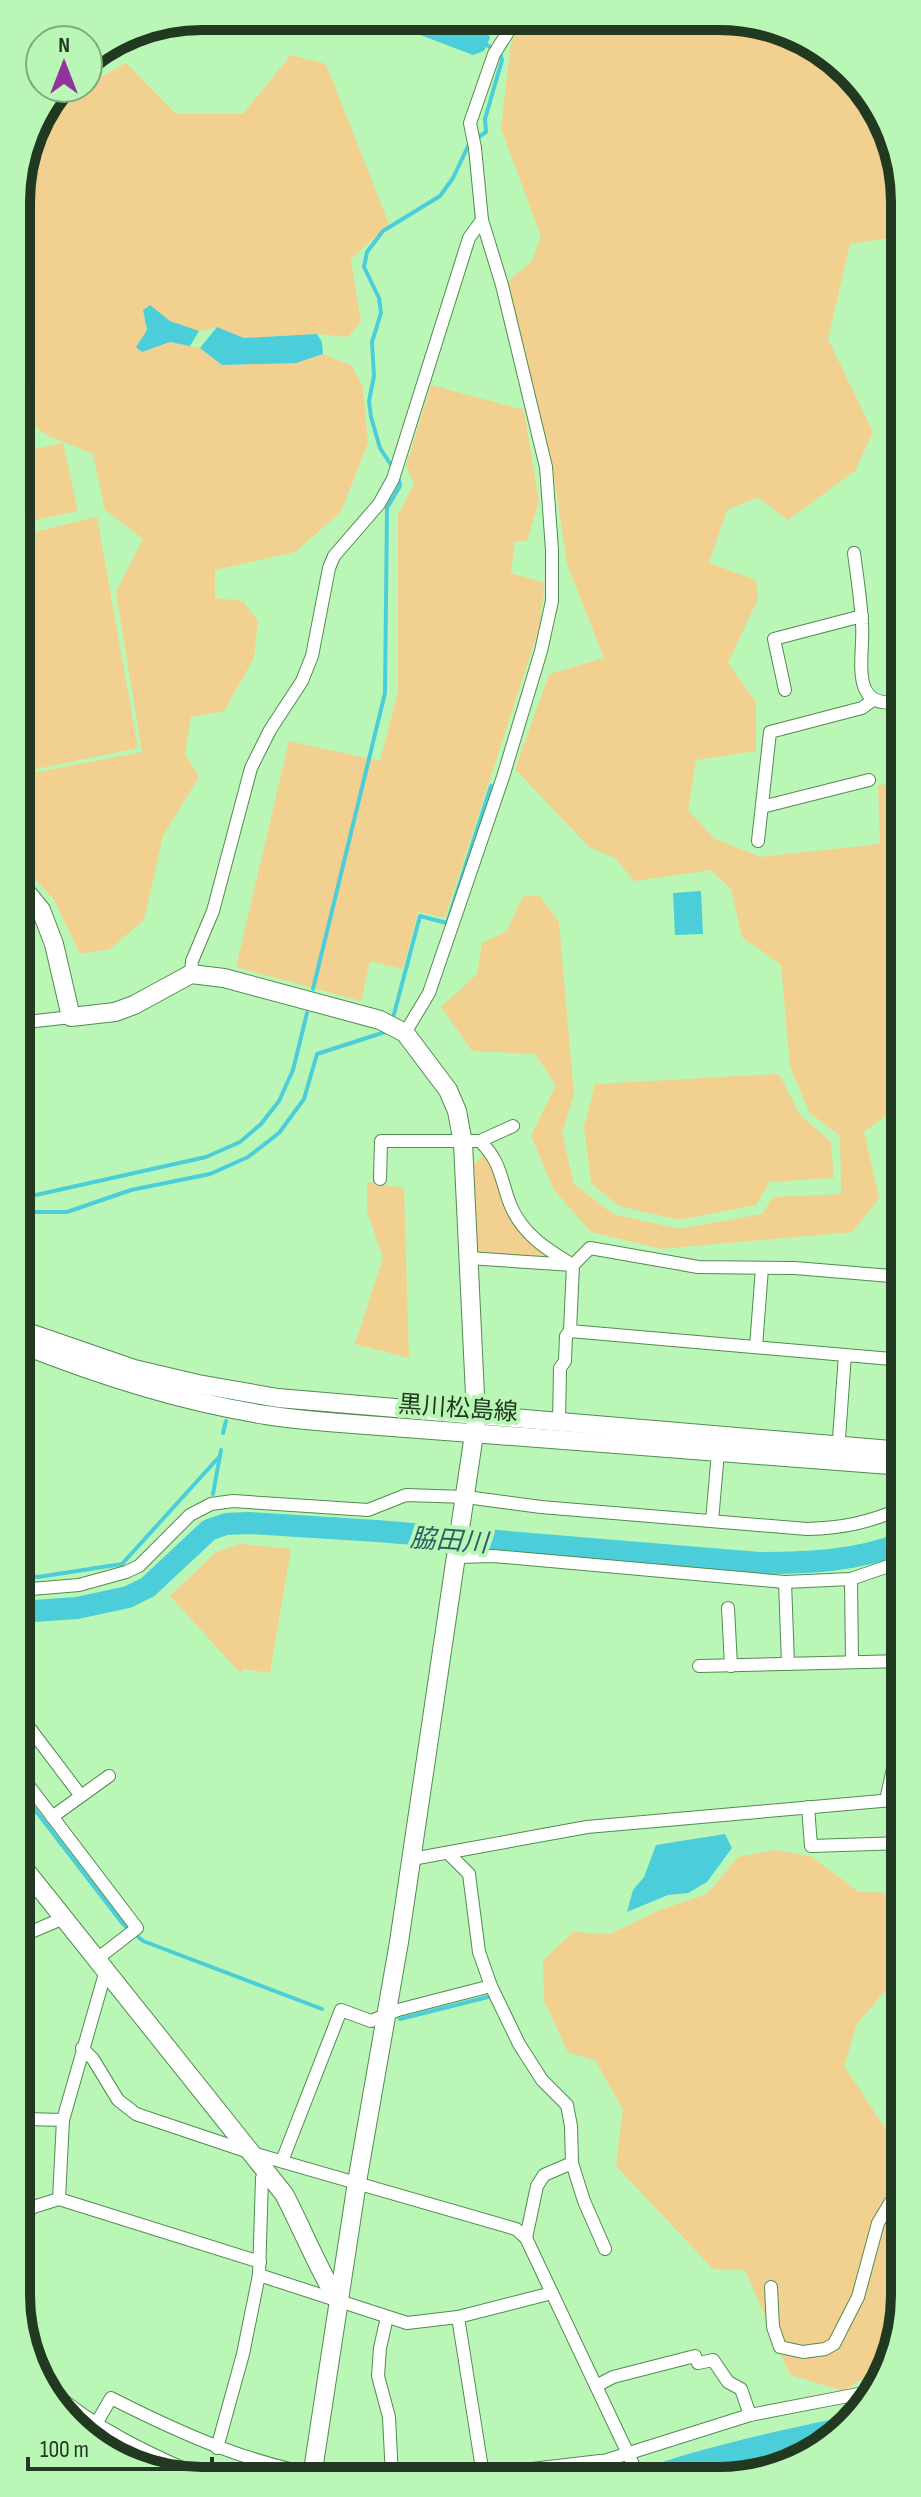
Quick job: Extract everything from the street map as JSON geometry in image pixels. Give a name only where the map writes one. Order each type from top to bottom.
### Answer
[{"type":"street","points":[[405,1033],[429,993],[503,777],[541,651],[552,601],[546,467],[502,285],[482,220],[470,123],[496,50],[509,30]]},
{"type":"street","points":[[191,974],[192,961],[213,911],[251,768],[270,730],[302,681],[312,656],[334,556],[379,504],[396,473],[469,238],[482,220]]},
{"type":"street","points":[[854,553],[862,616],[859,661],[863,687],[874,699],[891,703]]},
{"type":"street","points":[[785,690],[774,639],[862,616]]},
{"type":"street","points":[[758,841],[770,732],[862,708],[874,699]]},
{"type":"street","points":[[762,807],[869,780]]},
{"type":"street","points":[[30,897],[41,910],[54,944],[71,1017]]},
{"type":"street","points":[[30,1022],[115,1012],[191,974],[224,978],[380,1020],[405,1033],[448,1090],[472,1142],[468,1258],[475,1425],[412,1859],[338,2301],[319,2467]]},
{"type":"street","points":[[380,1179],[381,1141],[472,1142],[513,1126]]},
{"type":"street","points":[[472,1142],[494,1155],[511,1207],[525,1230],[541,1246],[573,1265]]},
{"type":"street","points":[[559,1423],[560,1368],[565,1361],[566,1336],[570,1331],[573,1265],[590,1248],[698,1267],[891,1276]]},
{"type":"street","points":[[468,1258],[573,1265]]},
{"type":"street","points":[[756,1347],[762,1268]]},
{"type":"street","points":[[570,1331],[891,1359]]},
{"type":"street","name":"黒川松島線","points":[[30,1333],[134,1369],[278,1398],[475,1425],[718,1452],[891,1451]]},
{"type":"street","name":"黒川松島線","points":[[30,1347],[116,1379],[266,1415],[475,1425],[559,1423],[838,1453],[891,1464]]},
{"type":"street","points":[[838,1453],[845,1355]]},
{"type":"street","points":[[712,1521],[718,1452]]},
{"type":"street","points":[[30,1589],[79,1585],[126,1572],[139,1566],[190,1515],[211,1504],[233,1501],[368,1510],[406,1495],[466,1497],[541,1507],[807,1529],[840,1528],[891,1513]]},
{"type":"street","points":[[458,1557],[493,1556],[785,1582],[851,1579],[891,1565]]},
{"type":"street","points":[[851,1579],[852,1662]]},
{"type":"street","points":[[785,1582],[788,1664]]},
{"type":"street","points":[[728,1608],[731,1666]]},
{"type":"street","points":[[699,1666],[891,1661]]},
{"type":"street","points":[[30,1729],[81,1796]]},
{"type":"street","points":[[52,1817],[109,1776]]},
{"type":"street","points":[[886,1800],[891,1778]]},
{"type":"street","points":[[30,1788],[132,1932],[101,1965],[63,2120],[59,2199]]},
{"type":"street","points":[[412,1859],[574,1829],[891,1800]]},
{"type":"street","points":[[808,1807],[811,1846],[891,1843]]},
{"type":"street","points":[[448,1853],[469,1874],[479,1952],[491,1986],[534,2068],[567,2105],[572,2163],[584,2201],[605,2249]]},
{"type":"street","points":[[30,1876],[252,2153]]},
{"type":"street","points":[[30,1932],[64,1918]]},
{"type":"street","points":[[217,2448],[243,2354],[259,2269],[262,2178],[274,2166],[341,2010],[371,2021],[398,2010],[491,1986]]},
{"type":"street","points":[[82,2048],[93,2059],[118,2100],[136,2114],[252,2153],[274,2166],[357,2182],[516,2229],[526,2238],[634,2467]]},
{"type":"street","points":[[30,2119],[63,2120]]},
{"type":"street","points":[[526,2238],[537,2186],[544,2175],[572,2163]]},
{"type":"street","points":[[274,2166],[320,2272],[338,2301]]},
{"type":"street","points":[[30,2210],[59,2199],[259,2269],[338,2301],[407,2323],[458,2317],[552,2293]]},
{"type":"street","points":[[771,2287],[773,2327],[780,2347],[803,2352],[825,2349],[834,2344],[858,2297],[878,2223],[891,2202]]},
{"type":"street","points":[[387,2317],[378,2376],[389,2417],[392,2467]]},
{"type":"street","points":[[458,2317],[482,2467]]},
{"type":"street","points":[[596,2386],[613,2377],[695,2356],[698,2363],[713,2360],[728,2382],[741,2389],[750,2415]]},
{"type":"street","points":[[552,2467],[630,2458],[750,2415],[859,2394]]},
{"type":"street","points":[[96,2424],[111,2398],[217,2448],[278,2467]]},
{"type":"street","points":[[69,2403],[135,2453]]},
{"type":"street","points":[[592,2467],[604,2461]]},
{"type":"shaded area","points":[[517,30],[719,30],[741,31],[774,39],[814,59],[841,80],[868,116],[882,147],[890,180],[891,238],[850,244],[828,339],[873,432],[855,471],[788,520],[758,497],[727,510],[709,563],[756,580],[758,599],[728,663],[756,702],[756,751],[696,760],[688,810],[715,839],[760,857],[880,844],[878,786],[891,782],[891,1112],[864,1132],[879,1199],[852,1232],[661,1249],[591,1232],[554,1190],[531,1136],[556,1085],[535,1054],[472,1051],[441,1007],[477,974],[482,943],[507,931],[522,897],[539,895],[559,922],[574,1095],[562,1133],[574,1184],[613,1214],[678,1229],[762,1214],[773,1197],[841,1194],[840,1136],[810,1113],[790,1067],[781,965],[742,937],[731,889],[711,870],[634,881],[615,858],[589,847],[515,769],[549,674],[604,658],[567,564],[552,463],[507,282],[532,261],[541,237],[501,128],[511,43]]},
{"type":"shaded area","points":[[291,55],[326,64],[389,224],[351,259],[361,322],[348,337],[317,334],[244,338],[217,327],[199,331],[170,321],[149,305],[143,310],[147,330],[142,352],[170,342],[200,348],[222,365],[296,363],[323,354],[352,366],[363,387],[368,443],[341,512],[295,552],[215,570],[215,598],[243,601],[258,621],[254,658],[224,711],[191,717],[185,754],[199,777],[163,836],[144,920],[110,949],[80,954],[54,900],[30,873],[30,774],[142,752],[116,592],[143,539],[105,510],[93,454],[49,436],[30,424],[31,180],[43,136],[61,104],[104,104],[104,75],[126,63],[176,114],[243,114]]},
{"type":"shaded area","points":[[431,385],[524,410],[539,501],[527,541],[515,541],[511,573],[545,583],[539,628],[445,918],[418,912],[403,969],[370,961],[361,1001],[236,967],[289,741],[380,761],[398,692],[398,515],[414,483],[406,466]]},
{"type":"shaded area","points":[[63,443],[78,511],[30,521],[30,450]]},
{"type":"shaded area","points":[[97,517],[138,748],[30,770],[30,533]]},
{"type":"shaded area","points":[[779,1074],[800,1115],[831,1142],[834,1178],[770,1182],[756,1205],[679,1220],[619,1206],[591,1183],[584,1127],[595,1084]]},
{"type":"shaded area","points":[[484,1155],[491,1157],[523,1234],[549,1259],[478,1252],[473,1165]]},
{"type":"shaded area","points":[[367,1182],[404,1188],[409,1358],[355,1344],[383,1258],[367,1211]]},
{"type":"shaded area","points":[[240,1544],[291,1549],[270,1673],[244,1669],[240,1673],[170,1596],[216,1552]]},
{"type":"shaded area","points":[[775,1850],[811,1856],[859,1892],[891,1893],[891,1983],[857,2024],[844,2066],[891,2137],[891,2306],[885,2339],[872,2373],[843,2391],[790,2375],[745,2270],[713,2269],[616,2166],[623,2110],[596,2061],[568,2052],[544,2001],[543,1961],[573,1932],[610,1934],[660,1910],[707,1894],[738,1857]]},
{"type":"water","points":[[407,30],[487,30],[490,38],[484,51],[473,55]]},
{"type":"water","points":[[150,305],[170,321],[199,331],[190,346],[170,342],[142,352],[136,347],[147,330],[143,310]]},
{"type":"water","points":[[217,327],[244,338],[317,334],[322,342],[323,354],[296,363],[222,365],[200,348]]},
{"type":"water","points":[[701,891],[703,934],[675,935],[673,893]]},
{"type":"water","points":[[725,1834],[732,1848],[707,1882],[688,1893],[668,1895],[627,1912],[633,1890],[644,1877],[656,1845]]},
{"type":"water","points":[[838,2418],[805,2444],[752,2464],[645,2467],[708,2448]]},
{"type":"waterway","points":[[476,139],[486,132],[485,119],[502,60],[500,53],[482,42]]},
{"type":"waterway","points":[[393,468],[380,448],[369,401],[374,376],[372,342],[381,313],[379,298],[364,267],[367,252],[383,231],[440,196],[453,178],[469,144]]},
{"type":"waterway","points":[[313,989],[385,693],[387,508],[400,486],[398,476]]},
{"type":"waterway","points":[[394,1014],[420,916],[447,923],[491,786]]},
{"type":"waterway","points":[[30,1196],[206,1157],[240,1142],[261,1124],[279,1101],[293,1070],[307,1013]]},
{"type":"waterway","points":[[30,1212],[67,1212],[131,1190],[210,1174],[248,1157],[279,1133],[304,1099],[317,1054],[385,1032]]},
{"type":"waterway","points":[[223,1433],[226,1421]]},
{"type":"waterway","points":[[213,1494],[221,1450]]},
{"type":"waterway","points":[[30,1576],[122,1564],[220,1456]]},
{"type":"waterway","name":"脇田川","points":[[30,1611],[77,1608],[128,1597],[148,1587],[209,1530],[226,1524],[377,1531],[759,1563],[832,1560],[891,1547]]},
{"type":"waterway","points":[[30,1803],[123,1924],[143,1941],[322,2009]]},
{"type":"waterway","points":[[400,2019],[488,1997]]}]
